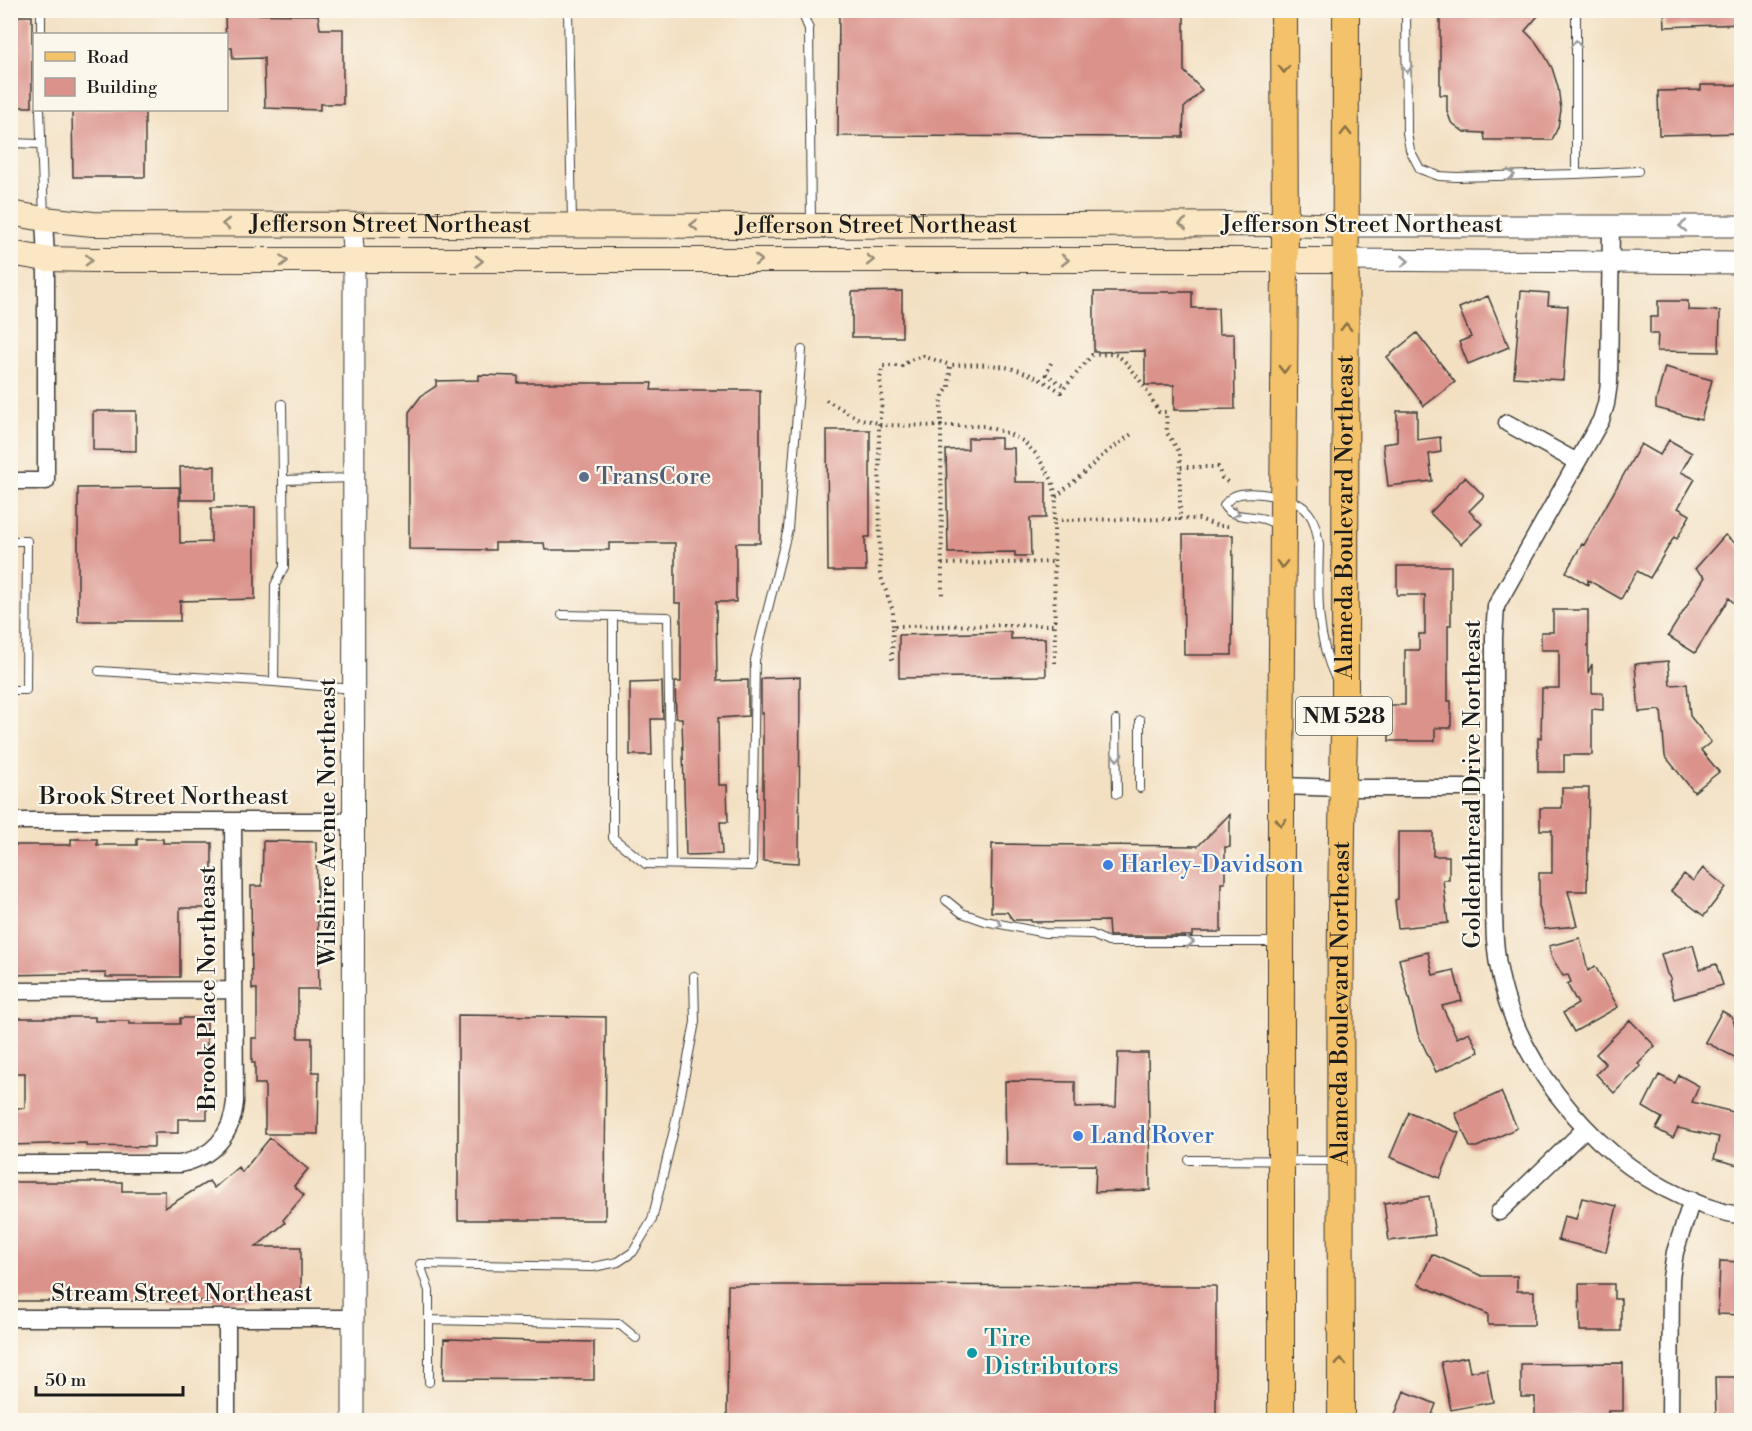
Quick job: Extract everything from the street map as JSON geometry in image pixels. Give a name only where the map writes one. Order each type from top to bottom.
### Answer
[{"type":"main road","name":"NM 528","points":[[1281,1420],[1284,10]]},
{"type":"main road","name":"Alameda Boulevard Northeast","points":[[1341,1420],[1346,10]]},
{"type":"main road","name":"Jefferson Street Northeast","points":[[10,213],[93,224],[811,226],[1285,224],[1346,226]]},
{"type":"main road","name":"Jefferson Street Northeast","points":[[10,253],[46,259],[354,261],[1346,260]]},
{"type":"street","points":[[10,481],[46,481],[44,219]]},
{"type":"street","name":"Wilshire Avenue Northeast","points":[[351,224],[354,261],[353,1420]]},
{"type":"street","name":"Jefferson Street Northeast","points":[[1346,226],[1742,226]]},
{"type":"street","name":"Goldenthread Drive Northeast","points":[[1611,226],[1608,394],[1601,420],[1496,606],[1494,637],[1496,942],[1504,992],[1511,1015],[1535,1065],[1558,1098],[1609,1150],[1635,1169],[1662,1186],[1712,1209],[1742,1216]]},
{"type":"street","name":"Jefferson Street Northeast","points":[[1346,260],[1742,263]]},
{"type":"street","points":[[1507,423],[1577,462]]},
{"type":"street","points":[[1281,786],[1494,788]]},
{"type":"street","name":"Brook Street Northeast","points":[[10,821],[353,821]]},
{"type":"street","name":"Brook Place Northeast","points":[[10,1164],[180,1164],[192,1161],[213,1149],[226,1134],[234,1116],[233,821]]},
{"type":"street","points":[[10,991],[234,990]]},
{"type":"street","points":[[1499,1212],[1586,1128]]},
{"type":"street","points":[[1670,1420],[1671,1278],[1675,1252],[1692,1200]]},
{"type":"street","name":"Stream Street Northeast","points":[[10,1318],[353,1318]]},
{"type":"street","points":[[226,1318],[227,1420]]},
{"type":"lane","points":[[40,33],[41,10]]},
{"type":"lane","points":[[568,10],[572,225]]},
{"type":"lane","points":[[801,10],[809,29],[811,226]]},
{"type":"lane","points":[[1406,10],[1407,133],[1410,150],[1420,169],[1439,176],[1457,177],[1638,171]]},
{"type":"lane","points":[[1576,10],[1576,174]]},
{"type":"lane","points":[[40,111],[44,219]]},
{"type":"lane","points":[[10,143],[40,144]]},
{"type":"lane","points":[[614,616],[613,838],[646,864],[752,866],[755,660],[788,529],[802,350]]},
{"type":"lane","points":[[274,682],[275,585],[284,567],[282,404]]},
{"type":"lane","points":[[283,480],[354,478]]},
{"type":"lane","points":[[1282,531],[1265,518],[1232,514],[1224,506],[1227,501],[1239,495],[1282,498],[1298,503],[1305,509],[1315,526],[1318,545],[1320,630],[1325,653],[1345,695]]},
{"type":"lane","points":[[10,541],[27,541],[26,690],[10,690]]},
{"type":"lane","points":[[562,615],[668,616],[670,864]]},
{"type":"lane","points":[[99,671],[353,689]]},
{"type":"lane","points":[[1116,720],[1117,794]]},
{"type":"lane","points":[[1140,720],[1140,788]]},
{"type":"lane","points":[[946,900],[962,913],[985,921],[1045,933],[1091,934],[1108,942],[1281,942]]},
{"type":"lane","points":[[429,1382],[429,1291],[420,1264],[593,1267],[618,1262],[633,1252],[652,1220],[674,1130],[695,1022],[694,976]]},
{"type":"lane","points":[[1189,1160],[1341,1161]]},
{"type":"lane","points":[[429,1320],[619,1324],[636,1338]]},
{"type":"path","points":[[892,660],[893,611],[880,574],[879,424],[882,403],[880,378],[884,366],[902,366],[910,360],[923,356],[950,365],[1000,364],[1042,379],[1061,392],[1092,355],[1115,355],[1143,384],[1159,412],[1166,412],[1167,433],[1180,453],[1180,519]]},
{"type":"path","points":[[1051,363],[1046,374],[1065,387]]},
{"type":"path","points":[[942,594],[941,405],[943,395],[949,387],[950,365]]},
{"type":"path","points":[[826,400],[857,417],[879,424],[984,426],[1023,441],[1036,454],[1052,480],[1056,497],[1054,520],[1055,663]]},
{"type":"path","points":[[1056,497],[1106,453],[1133,433]]},
{"type":"path","points":[[1180,467],[1218,467],[1222,478],[1230,484],[1239,484]]},
{"type":"path","points":[[1054,520],[1199,519],[1219,526],[1238,526]]},
{"type":"path","points":[[942,564],[1054,562]]},
{"type":"path","points":[[893,626],[1055,626]]},
{"type":"building","points":[[839,10],[1184,10],[1184,71],[1202,90],[1184,108],[1183,137],[838,136]]},
{"type":"building","points":[[1440,10],[1543,10],[1525,31],[1544,54],[1552,68],[1558,87],[1561,110],[1558,127],[1552,140],[1485,140],[1484,133],[1464,132],[1451,122],[1447,111],[1447,95],[1440,95]]},
{"type":"building","points":[[1664,10],[1742,10],[1742,24],[1665,27]]},
{"type":"building","points":[[225,14],[318,15],[320,29],[343,29],[343,104],[320,104],[320,110],[265,108],[264,58],[233,59],[232,48],[228,48],[228,33],[226,33]]},
{"type":"building","points":[[10,16],[32,16],[32,107],[10,107]]},
{"type":"building","points":[[1701,85],[1742,85],[1742,133],[1659,135],[1658,91],[1701,90]]},
{"type":"building","points":[[72,111],[145,111],[145,177],[73,177]]},
{"type":"building","points":[[902,291],[902,337],[852,337],[852,292]]},
{"type":"building","points":[[1521,291],[1549,293],[1548,305],[1568,306],[1563,380],[1514,377]]},
{"type":"building","points":[[1094,292],[1192,292],[1192,308],[1218,308],[1219,334],[1234,334],[1235,409],[1174,410],[1174,385],[1145,385],[1145,351],[1094,352]]},
{"type":"building","points":[[1488,296],[1509,347],[1468,364],[1459,342],[1471,337],[1459,308]]},
{"type":"building","points":[[1658,301],[1688,301],[1688,310],[1720,311],[1719,352],[1657,351],[1658,334],[1650,334],[1650,317],[1658,317]]},
{"type":"building","points":[[1417,333],[1455,382],[1424,406],[1387,357]]},
{"type":"building","points":[[1665,367],[1712,380],[1701,420],[1656,408]]},
{"type":"building","name":"TransCore","points":[[479,375],[518,376],[518,383],[652,383],[651,390],[760,390],[760,543],[736,543],[736,602],[716,602],[717,681],[748,680],[748,716],[718,718],[719,785],[727,785],[728,822],[720,822],[722,854],[686,855],[682,718],[676,718],[675,682],[681,682],[681,603],[675,603],[675,543],[609,543],[609,550],[545,550],[544,543],[495,543],[495,550],[409,549],[409,412],[421,396],[436,386],[436,381],[479,380]]},
{"type":"building","points":[[93,411],[136,411],[136,451],[93,450]]},
{"type":"building","points":[[1397,411],[1417,411],[1417,440],[1440,437],[1441,452],[1429,454],[1432,481],[1388,486],[1383,444],[1397,442]]},
{"type":"building","points":[[827,430],[870,430],[870,537],[865,537],[866,571],[828,571]]},
{"type":"building","points":[[968,438],[1001,438],[1001,448],[1014,448],[1015,482],[1046,482],[1046,518],[1030,518],[1031,556],[1015,556],[1015,552],[948,553],[946,450],[968,449]]},
{"type":"building","points":[[1669,440],[1692,453],[1681,472],[1695,479],[1678,508],[1690,515],[1677,539],[1674,537],[1650,578],[1637,571],[1621,599],[1588,580],[1588,585],[1566,572],[1582,544],[1584,545],[1641,444],[1660,455]]},
{"type":"building","points":[[215,466],[215,500],[181,500],[180,467]]},
{"type":"building","points":[[1465,477],[1484,496],[1469,511],[1482,524],[1461,544],[1430,513]]},
{"type":"building","points":[[179,487],[180,543],[211,542],[211,508],[255,508],[255,599],[180,601],[180,621],[78,621],[78,488]]},
{"type":"building","points":[[1183,535],[1233,535],[1232,655],[1184,655]]},
{"type":"building","points":[[1725,535],[1742,549],[1742,594],[1734,603],[1729,598],[1695,653],[1668,636],[1705,577],[1695,569]]},
{"type":"building","points":[[1397,566],[1451,566],[1448,701],[1451,701],[1451,728],[1435,728],[1435,741],[1389,741],[1389,705],[1405,705],[1405,650],[1419,650],[1419,634],[1425,634],[1425,595],[1397,595]]},
{"type":"building","points":[[1553,610],[1588,610],[1588,673],[1592,664],[1592,693],[1603,693],[1603,710],[1592,709],[1592,755],[1564,755],[1564,772],[1538,772],[1542,688],[1559,688],[1559,650],[1541,650],[1541,632],[1553,632]]},
{"type":"building","points":[[1011,632],[1011,639],[1045,638],[1046,676],[899,678],[899,635]]},
{"type":"building","points":[[1668,661],[1670,685],[1687,684],[1690,716],[1711,742],[1701,750],[1719,772],[1694,792],[1665,756],[1661,710],[1639,712],[1635,664]]},
{"type":"building","points":[[800,677],[799,863],[763,861],[761,680],[763,678]]},
{"type":"building","points":[[662,682],[663,719],[651,719],[652,755],[630,755],[630,683]]},
{"type":"building","points":[[1562,788],[1589,788],[1587,891],[1568,891],[1577,926],[1545,929],[1539,906],[1539,873],[1552,873],[1552,830],[1540,830],[1540,808],[1562,808]]},
{"type":"building","name":"Harley-Davidson","points":[[1230,814],[1230,847],[1225,847],[1225,883],[1221,883],[1221,932],[1192,932],[1192,936],[1109,936],[1108,921],[1031,922],[1031,920],[1013,920],[1007,912],[991,912],[992,844],[1198,846]]},
{"type":"building","points":[[1398,832],[1433,832],[1433,856],[1449,856],[1449,880],[1443,880],[1448,923],[1398,928],[1395,900],[1398,899]]},
{"type":"building","points":[[71,839],[97,839],[97,845],[137,845],[137,839],[163,839],[163,843],[212,843],[212,908],[180,908],[180,977],[106,977],[106,973],[10,975],[10,845],[71,845]]},
{"type":"building","points":[[263,841],[316,842],[319,989],[298,989],[298,1038],[312,1038],[312,1072],[319,1072],[318,1134],[265,1134],[265,1084],[255,1084],[252,1038],[257,1038],[257,989],[252,989],[251,886],[262,886]]},
{"type":"building","points":[[1703,868],[1726,887],[1704,916],[1671,891],[1684,874],[1693,881]]},
{"type":"building","points":[[1580,938],[1588,971],[1595,966],[1618,1007],[1574,1032],[1563,1013],[1578,1004],[1567,984],[1571,982],[1568,975],[1563,976],[1552,958],[1549,946]]},
{"type":"building","points":[[1693,945],[1700,969],[1716,964],[1723,985],[1674,999],[1669,981],[1671,979],[1667,974],[1661,954]]},
{"type":"building","points":[[1428,952],[1433,975],[1454,970],[1462,1001],[1442,1006],[1457,1038],[1469,1032],[1479,1052],[1436,1072],[1418,1034],[1399,959]]},
{"type":"building","points":[[1722,1011],[1732,1017],[1742,1046],[1742,1061],[1705,1042]]},
{"type":"building","points":[[458,1015],[606,1017],[605,1220],[458,1220]]},
{"type":"building","points":[[95,1017],[95,1021],[130,1021],[130,1024],[180,1024],[180,1018],[207,1018],[207,1119],[178,1119],[178,1133],[154,1133],[154,1147],[86,1146],[86,1143],[10,1145],[10,1108],[25,1108],[25,1073],[10,1073],[10,1018]]},
{"type":"building","points":[[1630,1020],[1655,1046],[1638,1064],[1641,1066],[1614,1093],[1596,1074],[1606,1064],[1596,1054]]},
{"type":"building","name":"Land Rover","points":[[1118,1053],[1148,1053],[1150,1190],[1095,1192],[1096,1165],[1006,1166],[1005,1081],[1075,1082],[1075,1108],[1116,1107]]},
{"type":"building","points":[[1659,1075],[1675,1083],[1679,1075],[1699,1086],[1692,1102],[1742,1114],[1742,1166],[1714,1159],[1719,1137],[1678,1128],[1673,1138],[1656,1129],[1662,1118],[1643,1107]]},
{"type":"building","points":[[1501,1092],[1517,1128],[1477,1147],[1470,1147],[1455,1113]]},
{"type":"building","points":[[1409,1112],[1459,1133],[1440,1178],[1390,1157]]},
{"type":"building","points":[[270,1138],[308,1169],[294,1186],[304,1195],[283,1220],[285,1223],[256,1247],[301,1247],[301,1301],[10,1301],[10,1182],[122,1182],[122,1191],[165,1191],[165,1208],[209,1181],[214,1188],[238,1167],[242,1172]]},
{"type":"building","points":[[1429,1196],[1435,1235],[1389,1241],[1384,1203]]},
{"type":"building","points":[[1582,1198],[1617,1206],[1606,1252],[1558,1240],[1564,1216],[1576,1219]]},
{"type":"building","points":[[1432,1254],[1482,1276],[1517,1276],[1517,1291],[1534,1291],[1534,1325],[1488,1325],[1488,1314],[1418,1284]]},
{"type":"building","points":[[1720,1261],[1742,1262],[1742,1315],[1718,1314]]},
{"type":"building","points":[[1579,1284],[1614,1284],[1614,1299],[1621,1299],[1621,1331],[1580,1331]]},
{"type":"building","name":"Tire Distributors","points":[[728,1285],[1216,1286],[1216,1420],[727,1420]]},
{"type":"building","points":[[444,1339],[594,1342],[594,1380],[443,1379]]},
{"type":"building","points":[[1467,1357],[1470,1372],[1487,1369],[1493,1402],[1451,1410],[1441,1362]]},
{"type":"building","points":[[1623,1363],[1623,1411],[1608,1411],[1608,1420],[1582,1420],[1582,1415],[1535,1415],[1535,1397],[1521,1397],[1521,1364]]},
{"type":"building","points":[[1715,1377],[1742,1377],[1742,1420],[1716,1420]]},
{"type":"building","points":[[1404,1391],[1436,1404],[1430,1420],[1393,1420]]},
{"type":"place","name":"TransCore","points":[[584,477]]},
{"type":"place","name":"Harley-Davidson","points":[[1108,865]]},
{"type":"place","name":"Land Rover","points":[[1078,1136]]},
{"type":"place","name":"Tire Distributors","points":[[972,1353]]}]
